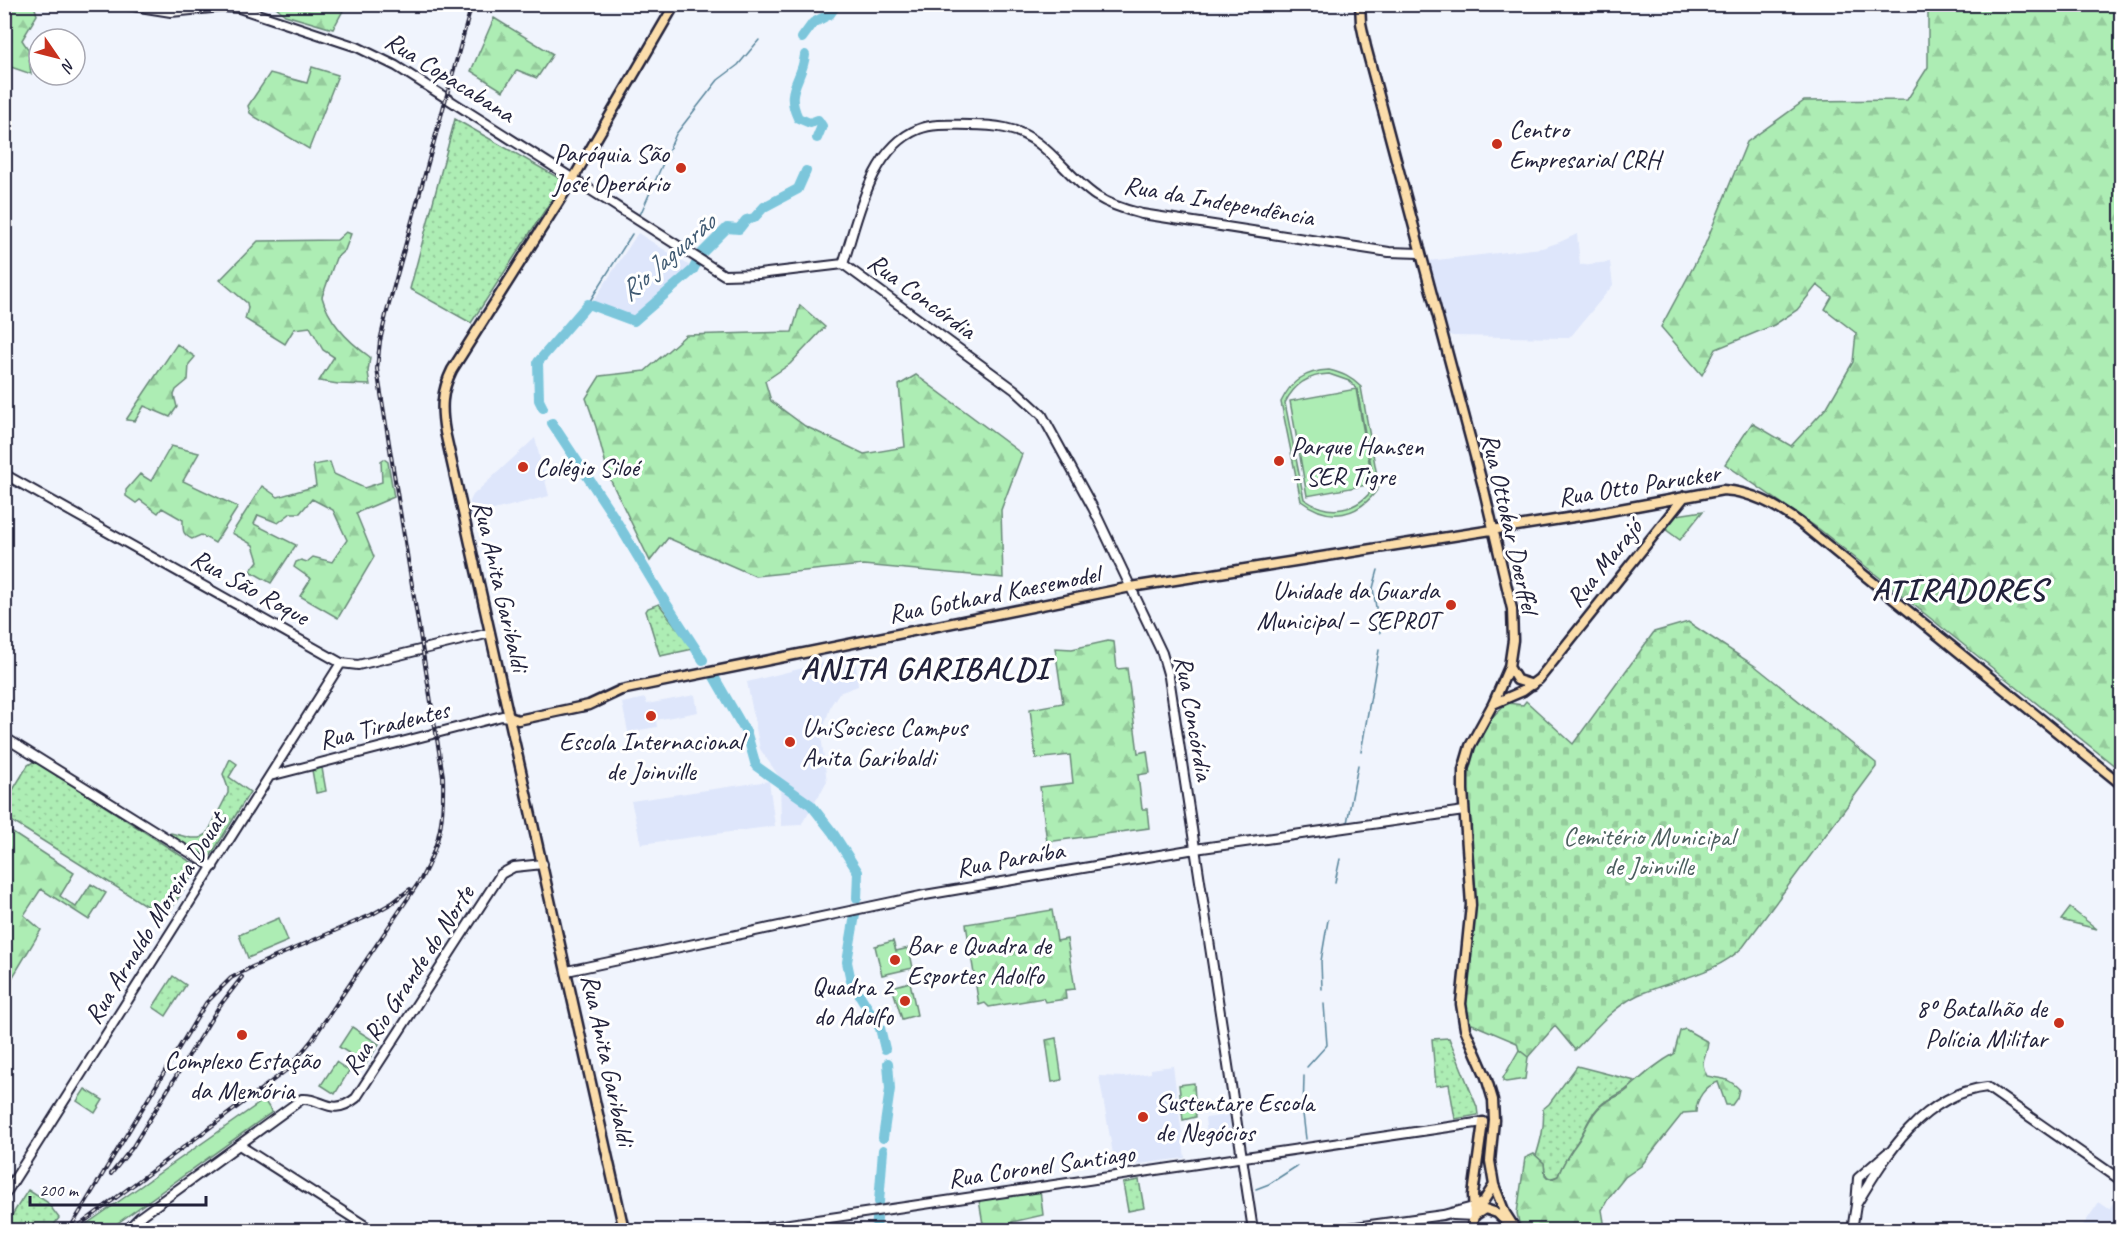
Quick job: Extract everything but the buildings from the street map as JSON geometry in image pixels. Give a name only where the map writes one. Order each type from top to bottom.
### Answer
[{"type":"main road","name":"Rua Anita Garibaldi","points":[[624,1230],[442,412],[443,392],[452,370],[573,179],[675,4]]},
{"type":"main road","name":"Rua Ottokar Doerffel","points":[[1360,4],[1366,48],[1494,529],[1512,609],[1513,640],[1509,667],[1493,704],[1473,740],[1465,761],[1463,776],[1471,905],[1461,1010],[1465,1029],[1492,1094],[1494,1120],[1490,1161],[1494,1185],[1505,1213],[1515,1230]]},
{"type":"main road","name":"Rua Otto Parucker","points":[[1494,529],[1654,503],[1712,490],[1752,495],[1789,515],[1841,555],[2121,785]]},
{"type":"main road","name":"Rua Marajó","points":[[1493,704],[1533,685],[1685,496]]},
{"type":"main road","points":[[1654,503],[1665,508],[1666,520]]},
{"type":"main road","points":[[1489,510],[1501,521],[1511,526]]},
{"type":"main road","name":"Rua Gothard Kaesemodel","points":[[509,717],[518,720],[528,718],[589,705],[621,690],[1131,587],[1494,529]]},
{"type":"main road","points":[[1509,667],[1517,680],[1533,685]]},
{"type":"main road","points":[[1483,1122],[1493,1131]]},
{"type":"main road","points":[[1471,1230],[1483,1122]]},
{"type":"main road","points":[[1473,1211],[1483,1202],[1494,1185]]},
{"type":"main road","points":[[1473,1211],[1491,1209],[1515,1230]]},
{"type":"street","name":"Rua Copacabana","points":[[121,4],[171,12],[222,7],[238,8],[368,51],[396,66],[573,179]]},
{"type":"street","name":"Rua da Independência","points":[[843,264],[875,171],[882,158],[892,147],[920,129],[950,125],[1001,127],[1028,136],[1040,144],[1095,195],[1121,208],[1142,214],[1389,252],[1420,253]]},
{"type":"street","points":[[573,179],[718,273],[729,276],[843,264]]},
{"type":"street","name":"Rua Concórdia","points":[[843,264],[1015,390],[1036,408],[1047,423],[1082,487],[1166,663],[1253,1230]]},
{"type":"street","name":"Rua São Roque","points":[[4,474],[341,663],[358,665],[490,633]]},
{"type":"street","name":"Rua Arnaldo Moreira Douat","points":[[4,1196],[341,663]]},
{"type":"street","points":[[332,679],[346,669],[358,665]]},
{"type":"street","name":"Rua Tiradentes","points":[[270,776],[502,716],[509,717]]},
{"type":"street","points":[[4,737],[213,867]]},
{"type":"street","points":[[282,758],[284,765],[292,771]]},
{"type":"street","name":"Rua Paraíba","points":[[567,971],[925,895],[1195,849],[1464,811]]},
{"type":"street","name":"Rua Rio Grande do Norte","points":[[239,1145],[305,1098],[332,1106],[346,1105],[356,1098],[501,874],[514,867],[543,864]]},
{"type":"street","points":[[1856,1205],[1891,1150],[1911,1127],[1932,1110],[1964,1092],[1988,1087],[2121,1181]]},
{"type":"street","name":"Rua Coronel Santiago","points":[[748,1230],[1483,1122]]},
{"type":"street","points":[[127,1230],[140,1217],[239,1145],[372,1230]]},
{"type":"street","points":[[1852,1230],[1858,1178],[1891,1150]]},
{"type":"street","points":[[1869,1167],[1870,1183]]},
{"type":"street","points":[[1858,1178],[1861,1183],[1870,1183]]},
{"type":"street","points":[[1334,1230],[1473,1211]]},
{"type":"shaded area","points":[[638,233],[693,268],[634,318],[592,303]]},
{"type":"shaded area","points":[[1577,234],[1580,265],[1610,262],[1613,285],[1572,335],[1567,338],[1452,336],[1447,333],[1428,261],[1542,248]]},
{"type":"shaded area","name":"Colégio Siloé","points":[[535,438],[549,496],[470,516],[470,501],[473,495]]},
{"type":"shaded area","name":"UniSociesc Campus Anita Garibaldi","points":[[855,655],[858,686],[839,693],[831,705],[821,735],[827,782],[801,825],[781,826],[780,778],[760,749],[747,682]]},
{"type":"shaded area","name":"Escola Internacional de Joinville","points":[[695,695],[698,712],[656,720],[657,727],[628,732],[622,703],[645,698],[647,704]]},
{"type":"shaded area","points":[[769,781],[775,826],[641,844],[631,801]]},
{"type":"shaded area","name":"Sustentare Escola de Negócios","points":[[1173,1066],[1185,1158],[1117,1167],[1099,1076],[1124,1077],[1151,1073],[1151,1069]]},
{"type":"shaded area","points":[[1229,1115],[1231,1132],[1207,1135],[1205,1118]]},
{"type":"shaded area","points":[[2117,1198],[2120,1201],[2113,1212],[2121,1218],[2122,1222],[2116,1230],[2080,1230],[2099,1202],[2109,1209]]},
{"type":"green space","points":[[5,4],[34,5],[37,15],[30,27],[27,27],[22,40],[27,48],[27,73],[5,65]]},
{"type":"green space","points":[[274,5],[346,5],[333,29],[285,15]]},
{"type":"green space","points":[[1928,5],[2121,5],[2122,564],[2114,566],[2122,610],[2121,771],[1819,529],[1725,464],[1752,423],[1791,446],[1827,407],[1853,362],[1856,333],[1825,309],[1832,297],[1817,285],[1797,310],[1774,325],[1716,349],[1702,375],[1661,327],[1704,247],[1747,142],[1804,101],[1907,100],[1928,67]]},
{"type":"green space","points":[[494,18],[553,54],[537,78],[517,70],[503,91],[471,71]]},
{"type":"green space","points":[[312,67],[338,75],[309,149],[255,117],[250,113],[248,106],[270,73],[307,83]]},
{"type":"green space","points":[[455,119],[564,181],[471,323],[410,289]]},
{"type":"green space","points":[[346,232],[351,234],[345,250],[336,258],[322,297],[341,331],[370,357],[368,372],[370,385],[319,381],[334,357],[323,350],[310,327],[294,329],[285,344],[245,319],[247,303],[220,280],[258,241],[337,240]]},
{"type":"green space","points":[[800,305],[825,327],[790,364],[765,381],[771,401],[805,426],[864,454],[905,447],[899,385],[916,375],[1022,454],[1001,510],[1003,578],[863,565],[755,576],[668,538],[650,561],[609,477],[586,398],[600,376],[645,371],[686,335],[792,332]]},
{"type":"green space","points":[[177,344],[195,357],[189,364],[188,380],[176,390],[174,395],[177,407],[170,417],[144,406],[135,421],[126,420]]},
{"type":"green space","points":[[1329,370],[1342,374],[1361,387],[1379,487],[1362,505],[1343,514],[1323,512],[1301,501],[1281,402],[1289,388],[1300,378]],"holes":[[[1329,374],[1349,381],[1357,389],[1375,486],[1360,502],[1333,510],[1314,505],[1304,499],[1285,403],[1297,386],[1315,376]]]},
{"type":"green space","points":[[1356,389],[1373,484],[1307,496],[1290,401]]},
{"type":"green space","points":[[171,446],[199,453],[183,481],[238,507],[215,543],[201,535],[192,539],[184,532],[183,520],[162,508],[158,513],[140,500],[136,503],[126,496],[126,490],[140,474],[151,481]]},
{"type":"green space","points":[[384,459],[388,462],[394,497],[356,513],[374,557],[338,618],[300,596],[311,579],[294,567],[296,562],[301,560],[307,562],[313,557],[332,562],[347,540],[333,510],[312,499],[300,513],[291,513],[278,523],[258,515],[254,524],[296,545],[271,583],[250,571],[258,561],[253,545],[232,533],[262,486],[278,497],[316,486],[313,465],[330,462],[334,474],[364,488],[382,482],[381,461]]},
{"type":"green space","points":[[1703,511],[1680,540],[1665,529],[1677,515]]},
{"type":"green space","points":[[659,604],[693,649],[660,656],[646,611]]},
{"type":"green space","name":"Cemitério Municipal de Joinville","points":[[1688,622],[1755,666],[1876,763],[1876,767],[1743,947],[1720,964],[1693,976],[1651,989],[1629,1000],[1604,1020],[1575,1050],[1555,1026],[1528,1057],[1519,1050],[1517,1043],[1472,1024],[1468,1018],[1466,991],[1474,896],[1467,799],[1473,752],[1485,728],[1501,708],[1508,703],[1523,705],[1526,701],[1573,744],[1654,632]]},
{"type":"green space","points":[[1108,641],[1114,642],[1117,669],[1127,668],[1138,753],[1147,751],[1150,773],[1138,775],[1142,809],[1147,809],[1149,828],[1047,842],[1040,787],[1073,783],[1070,755],[1036,759],[1030,709],[1063,703],[1055,648],[1072,649]]},
{"type":"green space","points":[[230,759],[237,764],[229,777],[250,792],[210,857],[205,858],[167,835],[171,833],[200,838],[207,834],[228,793],[223,774]]},
{"type":"green space","points":[[35,761],[197,866],[167,916],[164,917],[5,817],[5,803],[28,765]]},
{"type":"green space","points":[[322,768],[326,791],[316,793],[312,770]]},
{"type":"green space","points":[[5,828],[74,873],[60,896],[76,907],[91,884],[106,893],[89,920],[41,889],[24,915],[41,930],[5,990]]},
{"type":"green space","points":[[2070,908],[2097,929],[2061,920]]},
{"type":"green space","points":[[1052,910],[1057,941],[1067,939],[1075,989],[1065,990],[1066,999],[1045,1002],[1043,998],[989,1007],[985,1003],[979,1005],[966,924]]},
{"type":"green space","points":[[279,918],[288,941],[248,958],[239,935]]},
{"type":"green space","name":"Bar e Quadra de Esportes Adolfo","points":[[893,941],[896,951],[909,948],[913,968],[882,975],[875,946]]},
{"type":"green space","points":[[173,976],[186,985],[166,1016],[153,1007]]},
{"type":"green space","name":"Quadra 2 do Adolfo","points":[[910,982],[917,1015],[902,1019],[892,987]]},
{"type":"green space","points":[[352,1027],[379,1044],[366,1064],[339,1047]]},
{"type":"green space","points":[[1685,1029],[1708,1042],[1703,1062],[1707,1076],[1727,1080],[1739,1089],[1732,1105],[1726,1105],[1718,1082],[1705,1090],[1698,1102],[1696,1112],[1683,1113],[1641,1166],[1625,1177],[1609,1197],[1602,1210],[1604,1222],[1601,1230],[1580,1230],[1577,1227],[1565,1230],[1526,1230],[1519,1223],[1517,1213],[1525,1158],[1534,1154],[1544,1163],[1545,1175],[1548,1178],[1558,1176],[1567,1157],[1598,1109],[1674,1054],[1680,1031]]},
{"type":"green space","points":[[1056,1038],[1062,1080],[1052,1082],[1046,1040]]},
{"type":"green space","points":[[1449,1038],[1477,1107],[1478,1115],[1455,1119],[1449,1084],[1436,1086],[1432,1039]]},
{"type":"green space","points":[[1519,1050],[1528,1057],[1525,1079],[1503,1081],[1503,1078]]},
{"type":"green space","points":[[336,1062],[349,1071],[335,1094],[321,1085]]},
{"type":"green space","points":[[1577,1066],[1635,1081],[1595,1111],[1558,1176],[1550,1178],[1545,1173],[1544,1163],[1536,1156],[1542,1132],[1543,1109]]},
{"type":"green space","points":[[1194,1083],[1196,1117],[1183,1120],[1179,1085]]},
{"type":"green space","points":[[85,1089],[103,1100],[95,1113],[77,1101]]},
{"type":"green space","points":[[264,1100],[272,1112],[108,1230],[78,1230]]},
{"type":"green space","points":[[1139,1180],[1144,1208],[1128,1211],[1123,1183]]},
{"type":"green space","points":[[28,1190],[47,1202],[59,1218],[50,1230],[11,1230],[5,1226]]},
{"type":"green space","points":[[1040,1190],[1043,1215],[1012,1222],[1014,1230],[984,1230],[979,1200]]},
{"type":"waterway","name":"Rio Jaguarão","points":[[802,38],[813,23],[830,14],[837,4]]},
{"type":"waterway","points":[[640,215],[676,134],[718,80],[738,65],[759,40]]},
{"type":"waterway","name":"Rio Jaguarão","points":[[805,55],[793,92],[794,108],[798,118],[810,123],[818,120],[822,126],[817,138]]},
{"type":"waterway","name":"Rio Jaguarão","points":[[543,408],[539,400],[538,362],[588,304],[634,321],[693,270],[701,254],[727,228],[739,229],[746,220],[754,218],[764,207],[798,189],[806,171]]},
{"type":"waterway","points":[[588,304],[632,234]]},
{"type":"waterway","name":"Rio Jaguarão","points":[[552,423],[703,660]]},
{"type":"waterway","points":[[1378,570],[1373,588],[1380,633]]},
{"type":"waterway","points":[[1361,752],[1379,650]]},
{"type":"waterway","name":"Rio Jaguarão","points":[[713,675],[747,734],[756,766],[811,805],[833,833],[858,872],[857,898]]},
{"type":"waterway","points":[[1347,823],[1358,765]]},
{"type":"waterway","points":[[1335,882],[1340,859]]},
{"type":"waterway","name":"Rio Jaguarão","points":[[851,981],[847,962],[855,915]]},
{"type":"waterway","points":[[1322,989],[1321,961],[1328,920]]},
{"type":"waterway","name":"Rio Jaguarão","points":[[859,994],[880,1028],[885,1049]]},
{"type":"waterway","points":[[1307,1067],[1327,1045],[1324,1004]]},
{"type":"waterway","name":"Rio Jaguarão","points":[[883,1138],[890,1089],[888,1063]]},
{"type":"waterway","points":[[1304,1076],[1303,1114],[1306,1139]]},
{"type":"waterway","name":"Rio Jaguarão","points":[[879,1202],[883,1150]]},
{"type":"waterway","points":[[1256,1189],[1269,1184],[1297,1166]]},
{"type":"waterway","name":"Rio Jaguarão","points":[[876,1230],[877,1219]]},
{"type":"railway","points":[[73,1230],[288,1069],[312,1040],[421,879],[437,841],[442,817],[443,776],[377,369],[386,315],[472,4]]},
{"type":"railway","points":[[69,1230],[206,1003],[231,978],[371,915],[410,889]]},
{"type":"railway","points":[[111,1174],[132,1148],[218,1008],[242,977]]},
{"type":"place","name":"Centro Empresarial CRH","points":[[1497,144]]},
{"type":"place","name":"Paróquia São José Operário","points":[[681,168]]},
{"type":"place","name":"Parque Hansen - SER Tigre","points":[[1279,461]]},
{"type":"place","name":"Colégio Siloé","points":[[523,467]]},
{"type":"place","name":"Unidade da Guarda Municipal – SEPROT","points":[[1451,605]]},
{"type":"place","name":"Escola Internacional de Joinville","points":[[651,716]]},
{"type":"place","name":"UniSociesc Campus Anita Garibaldi","points":[[790,742]]},
{"type":"place","name":"Bar e Quadra de Esportes Adolfo","points":[[895,960]]},
{"type":"place","name":"Quadra 2 do Adolfo","points":[[905,1001]]},
{"type":"place","name":"8º Batalhão de Polícia Militar","points":[[2059,1023]]},
{"type":"place","name":"Complexo Estação da Memória","points":[[242,1035]]},
{"type":"place","name":"Sustentare Escola de Negócios","points":[[1143,1117]]},
{"type":"district","name":"ATIRADORES","points":[[1959,589]]},
{"type":"district","name":"ANITA GARIBALDI","points":[[925,668]]}]
